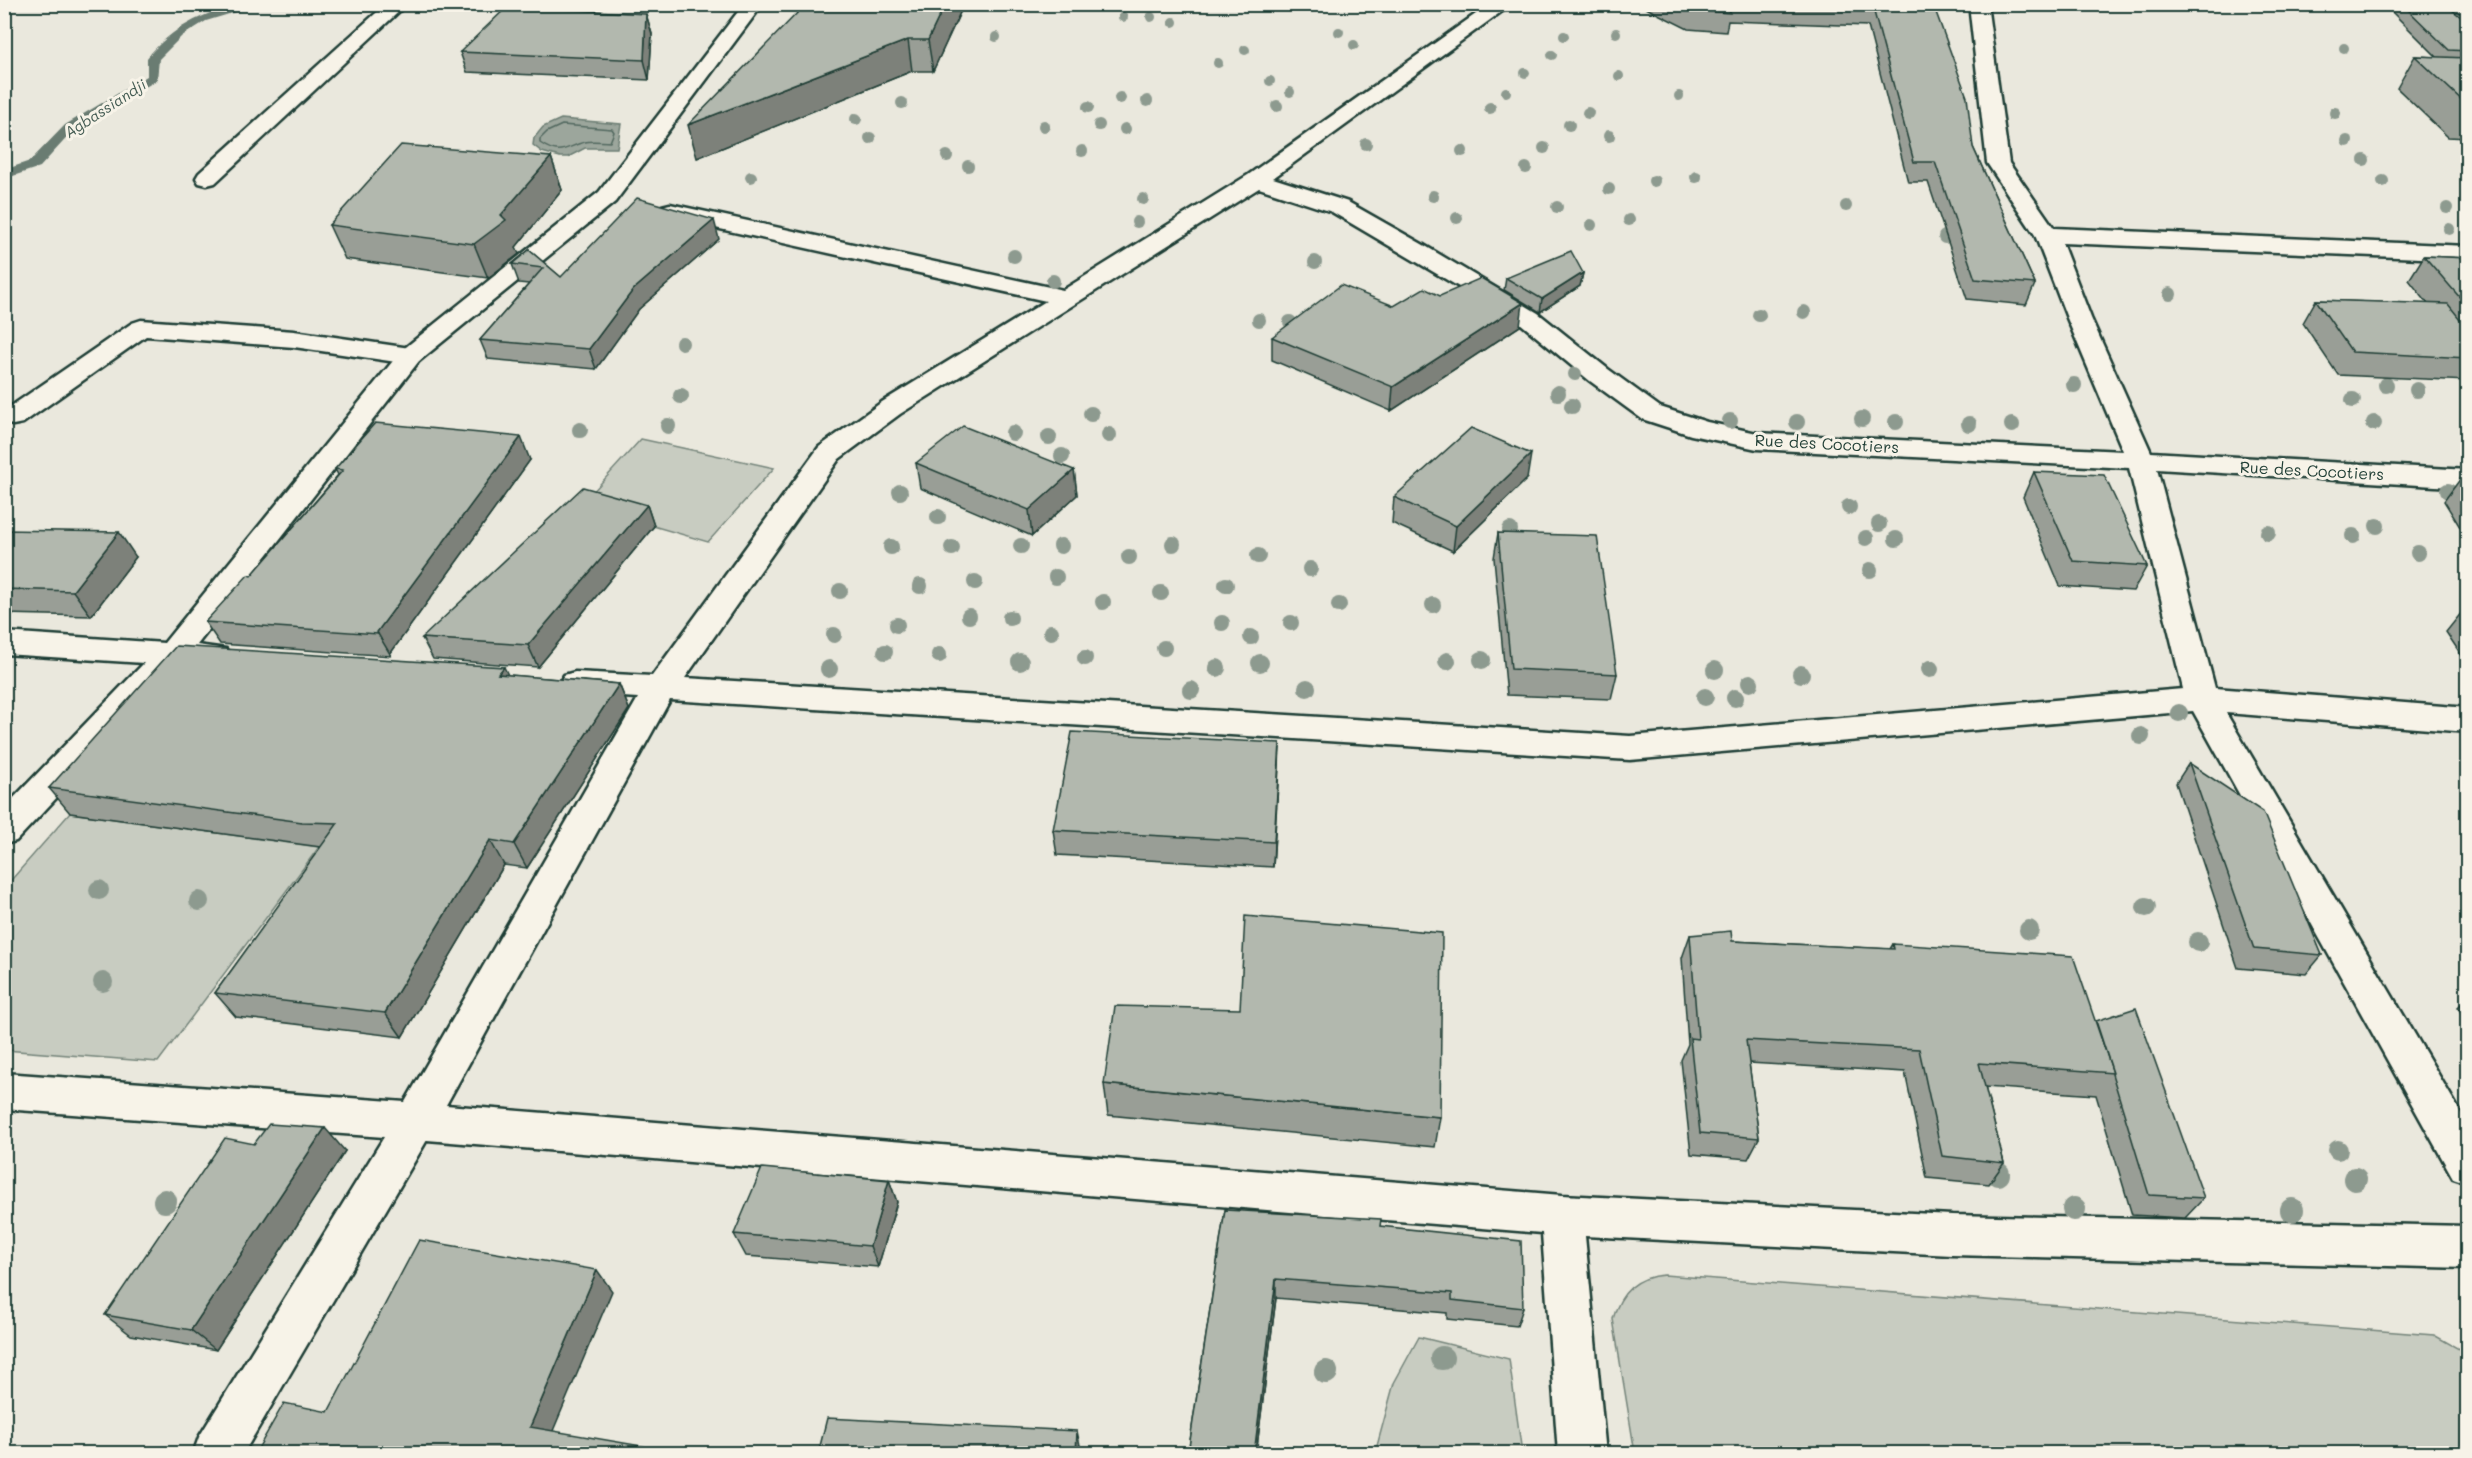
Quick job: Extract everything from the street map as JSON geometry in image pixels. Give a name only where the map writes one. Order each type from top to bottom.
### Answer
[{"type":"street","points":[[207,178],[398,4]]},
{"type":"street","points":[[4,831],[172,654],[410,357],[619,199],[754,4]]},
{"type":"street","points":[[216,1454],[416,1121],[660,689],[829,453],[891,408],[1256,180],[1503,4]]},
{"type":"street","points":[[1978,4],[1998,163],[2047,235],[2079,318],[2141,460],[2202,699],[2468,1164]]},
{"type":"street","name":"Rue des Cocotiers","points":[[1256,180],[1340,207],[1529,318],[1599,375],[1652,413],[1701,429],[1757,441],[2468,479]]},
{"type":"street","points":[[653,207],[1067,298]]},
{"type":"street","points":[[2047,235],[2468,253]]},
{"type":"street","points":[[13,417],[141,328],[294,339],[410,357]]},
{"type":"street","points":[[4,643],[243,659]]},
{"type":"street","points":[[541,681],[1630,747],[2202,699],[2468,720]]},
{"type":"street","points":[[4,1091],[416,1121],[1562,1215],[1952,1235],[2468,1247]]},
{"type":"street","points":[[1562,1215],[1582,1454]]},
{"type":"shaded area","points":[[641,439],[774,468],[708,542],[581,505]]},
{"type":"shaded area","points":[[70,813],[319,847],[158,1062],[5,1050],[5,887]]},
{"type":"shaded area","points":[[1664,1275],[2434,1335],[2459,1349],[2467,1360],[2467,1453],[1635,1453],[1613,1319],[1620,1301],[1631,1288],[1645,1279]]},
{"type":"shaded area","points":[[1419,1337],[1509,1359],[1522,1453],[1355,1453],[1377,1446],[1394,1383]]},
{"type":"water","points":[[561,119],[621,124],[617,148],[585,148],[568,157],[560,157],[542,152],[533,145],[534,138],[543,127]]},
{"type":"building","points":[[806,4],[945,4],[928,40],[908,40],[688,125]]},
{"type":"building","points":[[1680,4],[1728,4],[1730,13],[1692,10]]},
{"type":"building","points":[[1788,4],[1933,4],[1967,97],[1973,147],[2035,284],[1975,279],[1935,162],[1914,162],[1873,8]]},
{"type":"building","points":[[2402,4],[2445,4],[2468,23],[2468,51],[2449,50]]},
{"type":"building","points":[[508,6],[646,14],[644,60],[460,52]]},
{"type":"building","points":[[2415,56],[2468,58],[2468,105],[2467,105]]},
{"type":"building","points":[[401,145],[551,157],[501,215],[506,220],[474,244],[329,225]]},
{"type":"building","points":[[637,198],[714,220],[633,290],[589,349],[480,340],[543,268],[512,264],[529,250],[561,277]]},
{"type":"building","points":[[1571,251],[1583,273],[1542,299],[1506,278]]},
{"type":"building","points":[[2424,256],[2468,258],[2468,307]]},
{"type":"building","points":[[1481,278],[1523,303],[1393,387],[1272,337],[1341,285],[1394,306],[1424,288],[1440,296]]},
{"type":"building","points":[[2316,300],[2448,304],[2468,329],[2468,358],[2352,352]]},
{"type":"building","points":[[375,423],[521,437],[377,632],[378,634],[205,622],[248,575],[251,576],[343,470],[335,469]]},
{"type":"building","points":[[963,426],[1074,470],[1029,510],[916,463]]},
{"type":"building","points":[[1471,428],[1531,454],[1456,526],[1394,497]]},
{"type":"building","points":[[2034,472],[2104,475],[2147,566],[2073,561]]},
{"type":"building","points":[[2461,478],[2468,478],[2468,488]]},
{"type":"building","points":[[583,487],[647,505],[528,645],[422,638]]},
{"type":"building","points":[[4,530],[119,532],[73,591],[4,589]]},
{"type":"building","points":[[1498,533],[1597,536],[1617,674],[1511,669]]},
{"type":"building","points":[[176,646],[504,667],[498,674],[619,684],[514,844],[490,840],[385,1013],[215,993],[338,823],[302,822],[49,788]]},
{"type":"building","points":[[1072,732],[1280,743],[1274,842],[1053,830]]},
{"type":"building","points":[[2189,763],[2263,812],[2322,955],[2254,949]]},
{"type":"building","points":[[1245,916],[1442,933],[1440,1117],[1104,1084],[1115,1006],[1240,1009]]},
{"type":"building","points":[[1731,931],[1732,941],[1894,949],[1893,944],[2073,956],[2113,1073],[1979,1063],[2004,1163],[1942,1156],[1919,1049],[1746,1040],[1759,1138],[1700,1133],[1690,1038],[1698,1039],[1690,935]]},
{"type":"building","points":[[2136,1008],[2204,1198],[2149,1195],[2096,1021]]},
{"type":"building","points":[[269,1124],[325,1128],[191,1330],[105,1315],[225,1138],[254,1144]]},
{"type":"building","points":[[762,1168],[889,1180],[870,1246],[734,1234]]},
{"type":"building","points":[[1225,1210],[1381,1219],[1380,1226],[1521,1241],[1523,1308],[1452,1300],[1452,1293],[1276,1279],[1254,1454],[1188,1454]]},
{"type":"building","points":[[419,1240],[597,1270],[530,1427],[688,1454],[255,1454],[284,1403],[328,1412]]},
{"type":"building","points":[[827,1418],[1077,1431],[1076,1454],[818,1454]]},
{"type":"waterway","name":"Agbassiandji","points":[[4,175],[35,164],[69,128],[153,77],[153,58],[178,34],[216,13],[257,4]]}]
